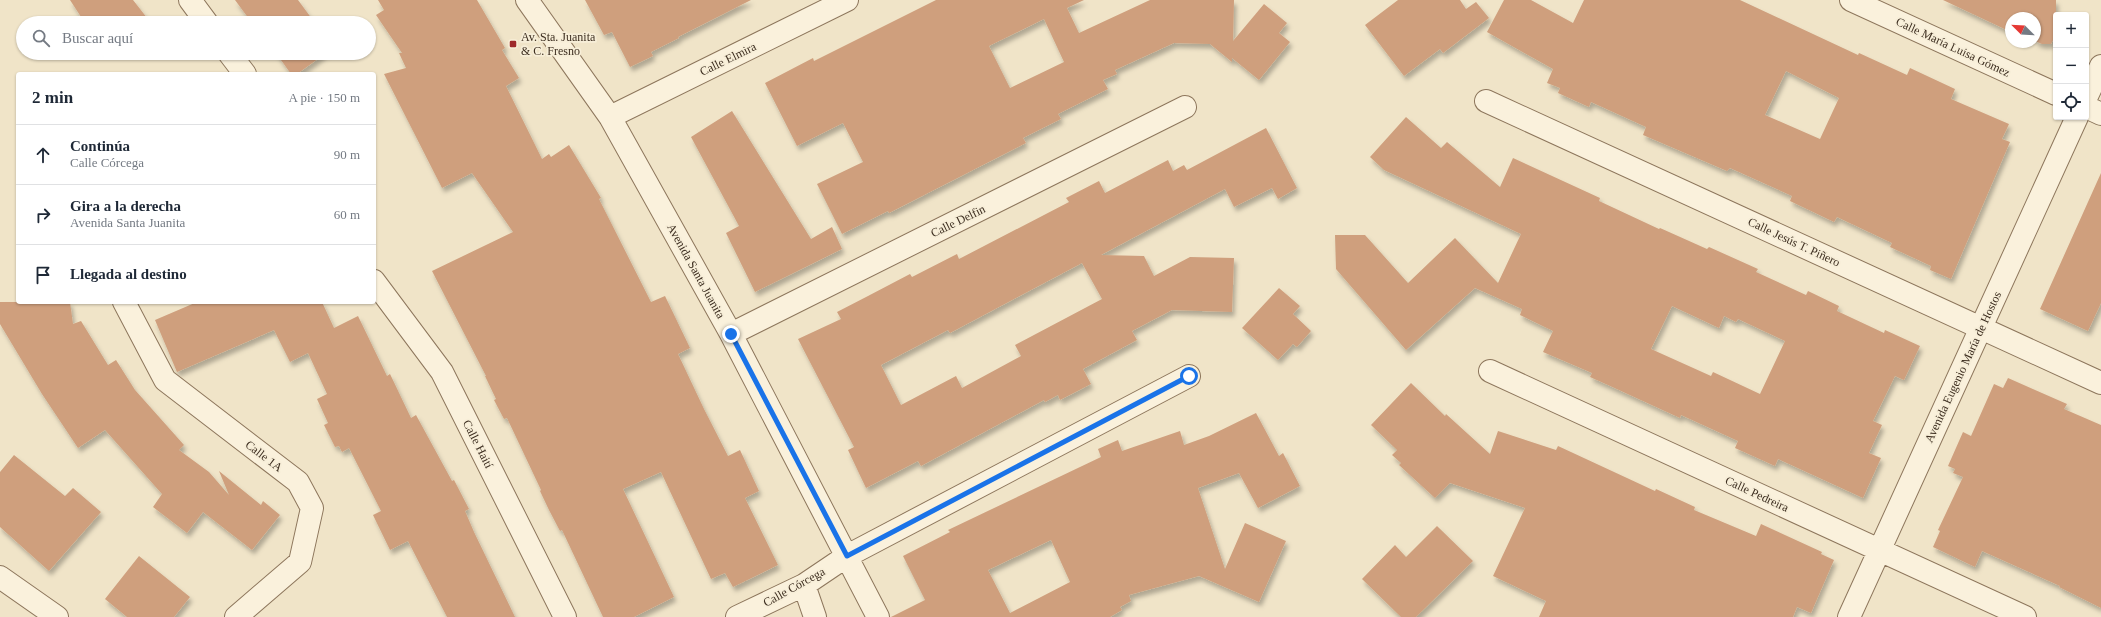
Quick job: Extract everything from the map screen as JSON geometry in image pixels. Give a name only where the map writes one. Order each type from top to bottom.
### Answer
[{"type":"street","points":[[190,0],[202,16]]},
{"type":"street","name":"Avenida Santa Juanita","points":[[527,0],[610,117],[731,334],[878,617]]},
{"type":"street","name":"Calle Elmira","points":[[610,117],[847,0]]},
{"type":"street","name":"Calle María Luisa Gómez","points":[[1851,0],[2053,93]]},
{"type":"street","points":[[234,60],[243,72]]},
{"type":"street","points":[[2089,92],[2101,66]]},
{"type":"street","name":"Calle Jesús T. Piñero","points":[[1486,101],[2101,383]]},
{"type":"street","name":"Calle Delfin","points":[[731,334],[1185,108]]},
{"type":"street","points":[[2089,109],[2101,114]]},
{"type":"street","name":"Avenida Eugenio María de Hostos","points":[[1849,617],[2076,120]]},
{"type":"street","name":"Calle Haití","points":[[376,284],[442,372],[565,617]]},
{"type":"street","name":"Calle 1A","points":[[125,304],[164,380],[298,482],[312,508],[300,562],[236,617]]},
{"type":"street","name":"Calle Pedreira","points":[[1490,371],[2024,617]]},
{"type":"street","name":"Calle Córcega","points":[[738,617],[804,585],[847,556],[1189,376]]},
{"type":"street","points":[[0,577],[57,617]]},
{"type":"street","points":[[804,585],[815,617]]},
{"type":"building","points":[[70,0],[133,0],[146,16],[80,16]]},
{"type":"building","points":[[235,0],[298,0],[310,16],[247,16]]},
{"type":"building","points":[[378,0],[477,0],[505,48],[502,50],[519,78],[506,86],[542,159],[549,154],[551,157],[569,145],[601,198],[599,199],[651,302],[665,296],[690,348],[678,354],[704,409],[728,456],[740,450],[759,491],[745,498],[778,565],[733,587],[725,573],[711,579],[661,472],[623,489],[674,597],[634,617],[603,617],[562,530],[560,531],[549,510],[507,418],[504,419],[494,400],[496,399],[486,376],[432,271],[513,232],[472,173],[442,188],[384,74],[406,68],[399,53],[402,53],[376,15],[384,10]]},
{"type":"building","points":[[585,0],[751,0],[678,37],[679,38],[651,52],[653,56],[630,67],[612,32],[604,35]]},
{"type":"building","points":[[936,0],[1084,0],[1067,8],[1079,33],[1150,0],[1234,0],[1233,41],[1264,4],[1287,23],[1279,33],[1290,42],[1259,80],[1232,58],[1232,62],[1210,44],[1174,43],[1115,70],[1117,74],[1103,80],[1108,89],[1058,114],[1061,119],[1023,138],[1026,143],[889,213],[888,211],[842,234],[817,184],[863,162],[843,123],[797,146],[765,83],[813,58],[814,61]],"holes":[[[1044,19],[1064,62],[1010,88],[989,46]]]},
{"type":"building","points":[[1398,0],[1460,0],[1466,9],[1476,2],[1489,18],[1443,53],[1440,49],[1404,76],[1365,25]]},
{"type":"building","points":[[1504,0],[1531,0],[1573,23],[1584,0],[1740,0],[1858,55],[1859,53],[1907,75],[1910,68],[1955,89],[1951,99],[2009,124],[2002,139],[2010,142],[1951,279],[1930,270],[1931,266],[1890,247],[1892,243],[1837,217],[1834,222],[1790,201],[1792,196],[1730,168],[1727,171],[1643,135],[1646,127],[1591,102],[1589,107],[1558,93],[1560,88],[1547,83],[1553,69],[1487,32]],"holes":[[[1786,71],[1839,98],[1820,139],[1765,115]]]},
{"type":"building","points":[[1943,0],[2056,0],[2056,12],[2053,12],[2053,40],[2051,44],[2041,44],[2041,12],[2005,12],[2005,29]]},
{"type":"building","points":[[281,60],[316,60],[300,72],[290,72]]},
{"type":"building","points":[[732,111],[811,239],[832,227],[842,249],[755,292],[726,233],[739,226],[691,137]]},
{"type":"building","points":[[1406,117],[1441,148],[1447,142],[1500,187],[1513,158],[1600,198],[1599,201],[1659,229],[1660,228],[1707,249],[1709,247],[1758,269],[1756,272],[1806,295],[1808,291],[1839,306],[1837,311],[1884,333],[1885,330],[1920,346],[1904,380],[1895,376],[1873,421],[1882,425],[1869,453],[1881,458],[1863,498],[1778,459],[1775,466],[1735,448],[1738,441],[1681,415],[1680,418],[1590,377],[1592,373],[1543,352],[1553,331],[1520,315],[1522,309],[1475,288],[1406,350],[1336,269],[1335,235],[1365,235],[1408,283],[1455,238],[1498,283],[1521,234],[1384,170],[1370,157]],"holes":[[[1672,306],[1719,328],[1724,316],[1736,322],[1738,319],[1785,341],[1760,394],[1713,372],[1711,376],[1651,349]]]},
{"type":"building","points":[[1266,128],[1297,188],[1278,199],[1272,188],[1234,207],[1225,189],[1101,255],[1144,256],[1154,276],[1190,257],[1234,258],[1232,312],[1172,310],[1132,331],[1137,340],[1083,369],[1091,384],[1060,400],[1058,395],[1045,402],[1044,400],[921,466],[918,461],[866,488],[848,450],[854,447],[798,339],[841,319],[837,312],[910,274],[912,277],[957,254],[959,259],[1069,202],[1066,198],[1099,181],[1105,193],[1168,160],[1173,171],[1184,165],[1187,170]],"holes":[[[1082,263],[1102,299],[1015,345],[1021,356],[962,388],[956,376],[901,405],[881,365],[948,330],[950,333]]]},
{"type":"building","points":[[2101,173],[2101,303],[2088,331],[2040,309]]},
{"type":"building","points":[[1279,288],[1300,306],[1293,314],[1311,331],[1297,347],[1293,344],[1278,360],[1242,328]]},
{"type":"building","points":[[0,302],[16,302],[16,304],[70,304],[73,324],[81,321],[108,365],[116,360],[135,390],[184,445],[179,450],[209,472],[229,495],[219,471],[261,505],[263,501],[280,515],[252,550],[203,512],[187,533],[153,507],[162,494],[105,430],[78,448],[42,394],[0,324]]},
{"type":"building","points":[[192,304],[323,304],[334,328],[358,316],[387,376],[390,374],[411,418],[416,415],[452,481],[454,480],[469,509],[465,511],[474,532],[515,617],[447,617],[408,541],[390,550],[373,515],[381,511],[349,448],[342,452],[339,446],[335,447],[324,425],[328,423],[317,399],[327,394],[308,353],[290,362],[274,330],[177,372],[155,320]]},
{"type":"building","points":[[2008,378],[2067,404],[2064,409],[2101,425],[2101,608],[2059,587],[2060,586],[1982,551],[1975,567],[1933,547],[1940,531],[1938,530],[1963,477],[1953,473],[1955,469],[1948,466],[1963,432],[1971,436],[1994,384],[2003,388]]},
{"type":"building","points":[[1411,383],[1445,416],[1446,414],[1490,454],[1498,431],[1556,450],[1558,446],[1655,491],[1656,489],[1695,507],[1694,510],[1756,536],[1761,524],[1822,552],[1821,554],[1834,560],[1811,613],[1797,607],[1793,617],[1539,617],[1546,601],[1493,576],[1525,508],[1450,483],[1435,498],[1399,465],[1401,463],[1392,455],[1397,450],[1371,425]]},
{"type":"building","points":[[1256,413],[1279,456],[1283,453],[1300,486],[1258,508],[1239,473],[1198,488],[1225,569],[1245,523],[1286,541],[1259,602],[1199,576],[1129,595],[1131,601],[1120,607],[1122,610],[1110,617],[891,617],[925,600],[903,556],[950,532],[948,530],[1101,457],[1098,449],[1118,440],[1122,451],[1180,431],[1184,445],[1209,436]],"holes":[[[1051,540],[1070,582],[1010,613],[988,570]]]},
{"type":"building","points":[[14,455],[65,496],[73,488],[101,512],[49,571],[0,527],[0,472]]},
{"type":"building","points":[[1437,526],[1473,561],[1416,617],[1401,617],[1362,579],[1395,545],[1406,557]]},
{"type":"building","points":[[139,556],[190,597],[174,617],[127,617],[105,599]]},
{"type":"place","name":"Av. Sta. Juanita & C. Fresno","points":[[513,44]]},
{"type":"route","points":[[731,334],[847,556],[1189,376]]}]
